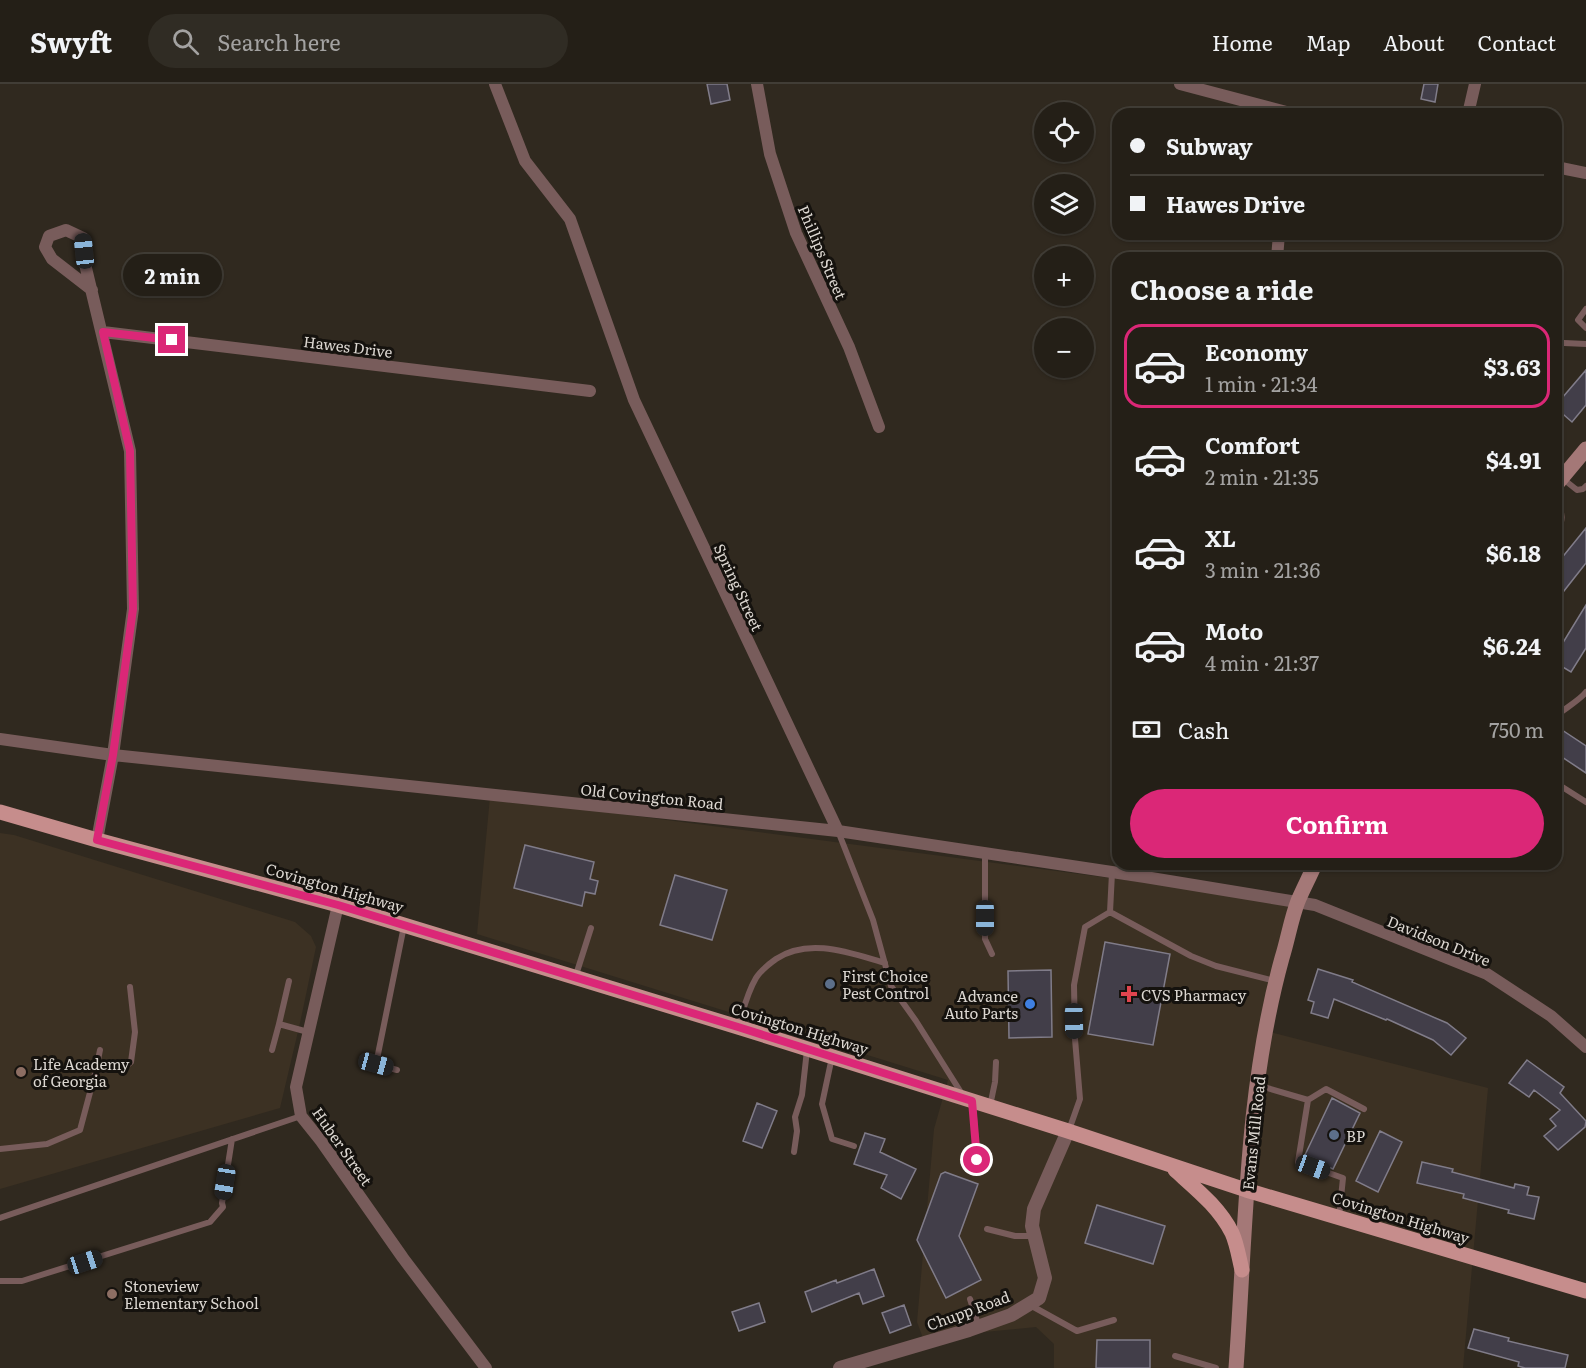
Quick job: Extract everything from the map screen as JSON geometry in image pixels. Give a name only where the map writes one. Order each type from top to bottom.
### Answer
[{"type":"main road","points":[[1562,478],[1586,449]]},
{"type":"main road","name":"Covington Highway","points":[[0,812],[338,905],[738,1027],[1246,1190],[1586,1291]]},
{"type":"main road","name":"Evans Mill Road","points":[[1236,1368],[1246,1190],[1257,1084],[1276,981],[1298,903],[1312,870]]},
{"type":"main road","points":[[1171,1166],[1207,1198],[1222,1217],[1233,1236],[1242,1270]]},
{"type":"street","name":"Spring Street","points":[[495,84],[525,161],[570,219],[634,400],[838,831]]},
{"type":"street","name":"Phillips Street","points":[[757,84],[770,154],[796,233],[849,347],[879,427]]},
{"type":"street","points":[[1180,84],[1269,108]]},
{"type":"street","points":[[1469,108],[1475,84]]},
{"type":"street","points":[[1562,168],[1586,173]]},
{"type":"street","points":[[92,290],[52,259],[45,247],[49,236],[66,230],[82,238],[85,264],[92,290],[103,332],[130,451],[133,609],[113,755],[97,840]]},
{"type":"street","name":"Hawes Drive","points":[[103,332],[590,391]]},
{"type":"street","name":"Old Covington Road","points":[[0,739],[113,755],[838,831],[1298,903]]},
{"type":"street","name":"Davidson Drive","points":[[1298,903],[1315,905],[1487,974],[1551,1016],[1586,1047]]},
{"type":"street","name":"Huber Street","points":[[338,905],[296,1087],[301,1116],[403,1258],[486,1368]]},
{"type":"street","name":"Chupp Road","points":[[840,1368],[979,1327],[1011,1315],[1039,1298],[1045,1278],[1032,1226],[1034,1209],[1068,1131]]},
{"type":"lane","points":[[1586,309],[1578,320],[1586,328]]},
{"type":"lane","points":[[1564,343],[1586,344]]},
{"type":"lane","points":[[1562,483],[1577,489],[1583,489],[1586,486]]},
{"type":"lane","points":[[1562,711],[1584,696],[1586,692]]},
{"type":"lane","points":[[1562,787],[1586,802]]},
{"type":"lane","name":"Spring Street","points":[[838,831],[873,920],[891,986],[969,1100]]},
{"type":"lane","points":[[986,853],[985,939],[992,954]]},
{"type":"lane","points":[[1142,870],[1145,878]]},
{"type":"lane","points":[[1110,912],[1112,873]]},
{"type":"lane","points":[[1110,912],[1191,956],[1216,966],[1276,981]]},
{"type":"lane","points":[[1068,1131],[1080,1099],[1075,1039],[1074,985],[1085,927],[1110,912]]},
{"type":"lane","points":[[397,1070],[376,1064],[404,925]]},
{"type":"lane","points":[[575,978],[591,928]]},
{"type":"lane","points":[[738,1027],[757,977],[768,965],[786,953],[808,947],[828,948],[885,963]]},
{"type":"lane","points":[[272,1050],[289,981]]},
{"type":"lane","points":[[96,1070],[123,1070],[131,1062],[135,1032],[130,987]]},
{"type":"lane","points":[[279,1024],[309,1032]]},
{"type":"lane","points":[[794,1152],[797,1131],[795,1117],[802,1095],[807,1049]]},
{"type":"lane","points":[[0,1149],[46,1144],[80,1130],[100,1050]]},
{"type":"lane","points":[[832,1057],[822,1104],[832,1139],[854,1146]]},
{"type":"lane","points":[[990,1107],[996,1062]]},
{"type":"lane","points":[[1257,1084],[1308,1100],[1326,1089],[1364,1110]]},
{"type":"lane","points":[[969,1100],[977,1160]]},
{"type":"lane","points":[[1308,1100],[1298,1162],[1343,1178],[1339,1217]]},
{"type":"lane","points":[[0,1218],[301,1116]]},
{"type":"lane","points":[[0,1281],[22,1281],[210,1222],[222,1207],[232,1140]]},
{"type":"lane","points":[[987,1229],[1015,1236],[1035,1236]]},
{"type":"lane","points":[[970,1299],[979,1327]]},
{"type":"lane","points":[[1028,1304],[1077,1331],[1114,1320]]},
{"type":"lane","points":[[1175,1356],[1216,1368]]},
{"type":"shaded area","points":[[490,797],[1293,902],[1266,1031],[1488,1088],[1463,1368],[1054,1368],[1054,1344],[1036,1327],[923,1338],[917,1322],[934,1129],[948,1080],[477,934]]},
{"type":"shaded area","points":[[0,833],[14,835],[295,922],[311,936],[316,947],[280,1108],[0,1189]]},
{"type":"building","points":[[707,84],[727,84],[730,100],[711,104]]},
{"type":"building","points":[[1424,84],[1438,84],[1435,102],[1421,99]]},
{"type":"building","points":[[1586,370],[1586,405],[1572,422],[1562,413],[1562,398]]},
{"type":"building","points":[[1586,528],[1586,563],[1562,593],[1562,558]]},
{"type":"building","points":[[1586,605],[1586,648],[1571,672],[1562,667],[1562,644]]},
{"type":"building","points":[[1562,730],[1586,746],[1586,773],[1562,757]]},
{"type":"building","points":[[525,845],[594,862],[590,879],[598,881],[595,894],[585,892],[582,906],[514,888]]},
{"type":"building","points":[[675,875],[727,890],[712,940],[660,925]]},
{"type":"building","name":"CVS Pharmacy","points":[[1105,942],[1170,954],[1153,1045],[1088,1034]]},
{"type":"building","points":[[1318,969],[1353,980],[1352,982],[1447,1023],[1466,1038],[1451,1055],[1433,1040],[1387,1019],[1334,999],[1328,1018],[1311,1013],[1314,1002],[1308,1000]]},
{"type":"building","name":"Advance Auto Parts","points":[[1051,970],[1052,1037],[1009,1038],[1008,971]]},
{"type":"building","points":[[1527,1060],[1564,1087],[1560,1093],[1586,1121],[1585,1127],[1558,1150],[1544,1136],[1556,1126],[1550,1119],[1560,1110],[1534,1090],[1529,1097],[1509,1083]]},
{"type":"building","points":[[1332,1098],[1360,1113],[1333,1169],[1304,1157]]},
{"type":"building","points":[[757,1103],[777,1111],[762,1148],[743,1141]]},
{"type":"building","points":[[1380,1131],[1402,1142],[1378,1192],[1356,1181]]},
{"type":"building","points":[[865,1133],[885,1139],[880,1152],[916,1169],[901,1199],[881,1188],[887,1175],[854,1164]]},
{"type":"building","points":[[1422,1162],[1514,1188],[1515,1184],[1529,1187],[1527,1195],[1539,1197],[1534,1219],[1463,1198],[1464,1194],[1417,1183]]},
{"type":"building","points":[[945,1172],[978,1184],[959,1236],[981,1280],[946,1298],[917,1240],[941,1174]]},
{"type":"building","points":[[1097,1205],[1165,1226],[1153,1264],[1085,1243]]},
{"type":"building","points":[[874,1269],[884,1296],[863,1304],[859,1293],[812,1312],[805,1292]]},
{"type":"building","points":[[759,1303],[765,1322],[739,1331],[732,1312]]},
{"type":"building","points":[[904,1305],[911,1325],[890,1333],[882,1313]]},
{"type":"building","points":[[1474,1329],[1509,1338],[1508,1341],[1568,1355],[1565,1368],[1525,1368],[1518,1366],[1519,1362],[1468,1348]]},
{"type":"building","points":[[1097,1340],[1150,1340],[1150,1368],[1096,1368]]},
{"type":"place","name":"First Choice Pest Control","points":[[830,984]]},
{"type":"place","name":"CVS Pharmacy","points":[[1129,994]]},
{"type":"place","name":"Advance Auto Parts","points":[[1030,1004]]},
{"type":"place","name":"Life Academy of Georgia","points":[[21,1072]]},
{"type":"place","name":"BP","points":[[1334,1135]]},
{"type":"place","name":"Stoneview Elementary School","points":[[112,1294]]},
{"type":"route","points":[[172,340],[103,332],[130,451],[133,609],[113,755],[97,840],[338,905],[972,1101],[977,1160]]}]
